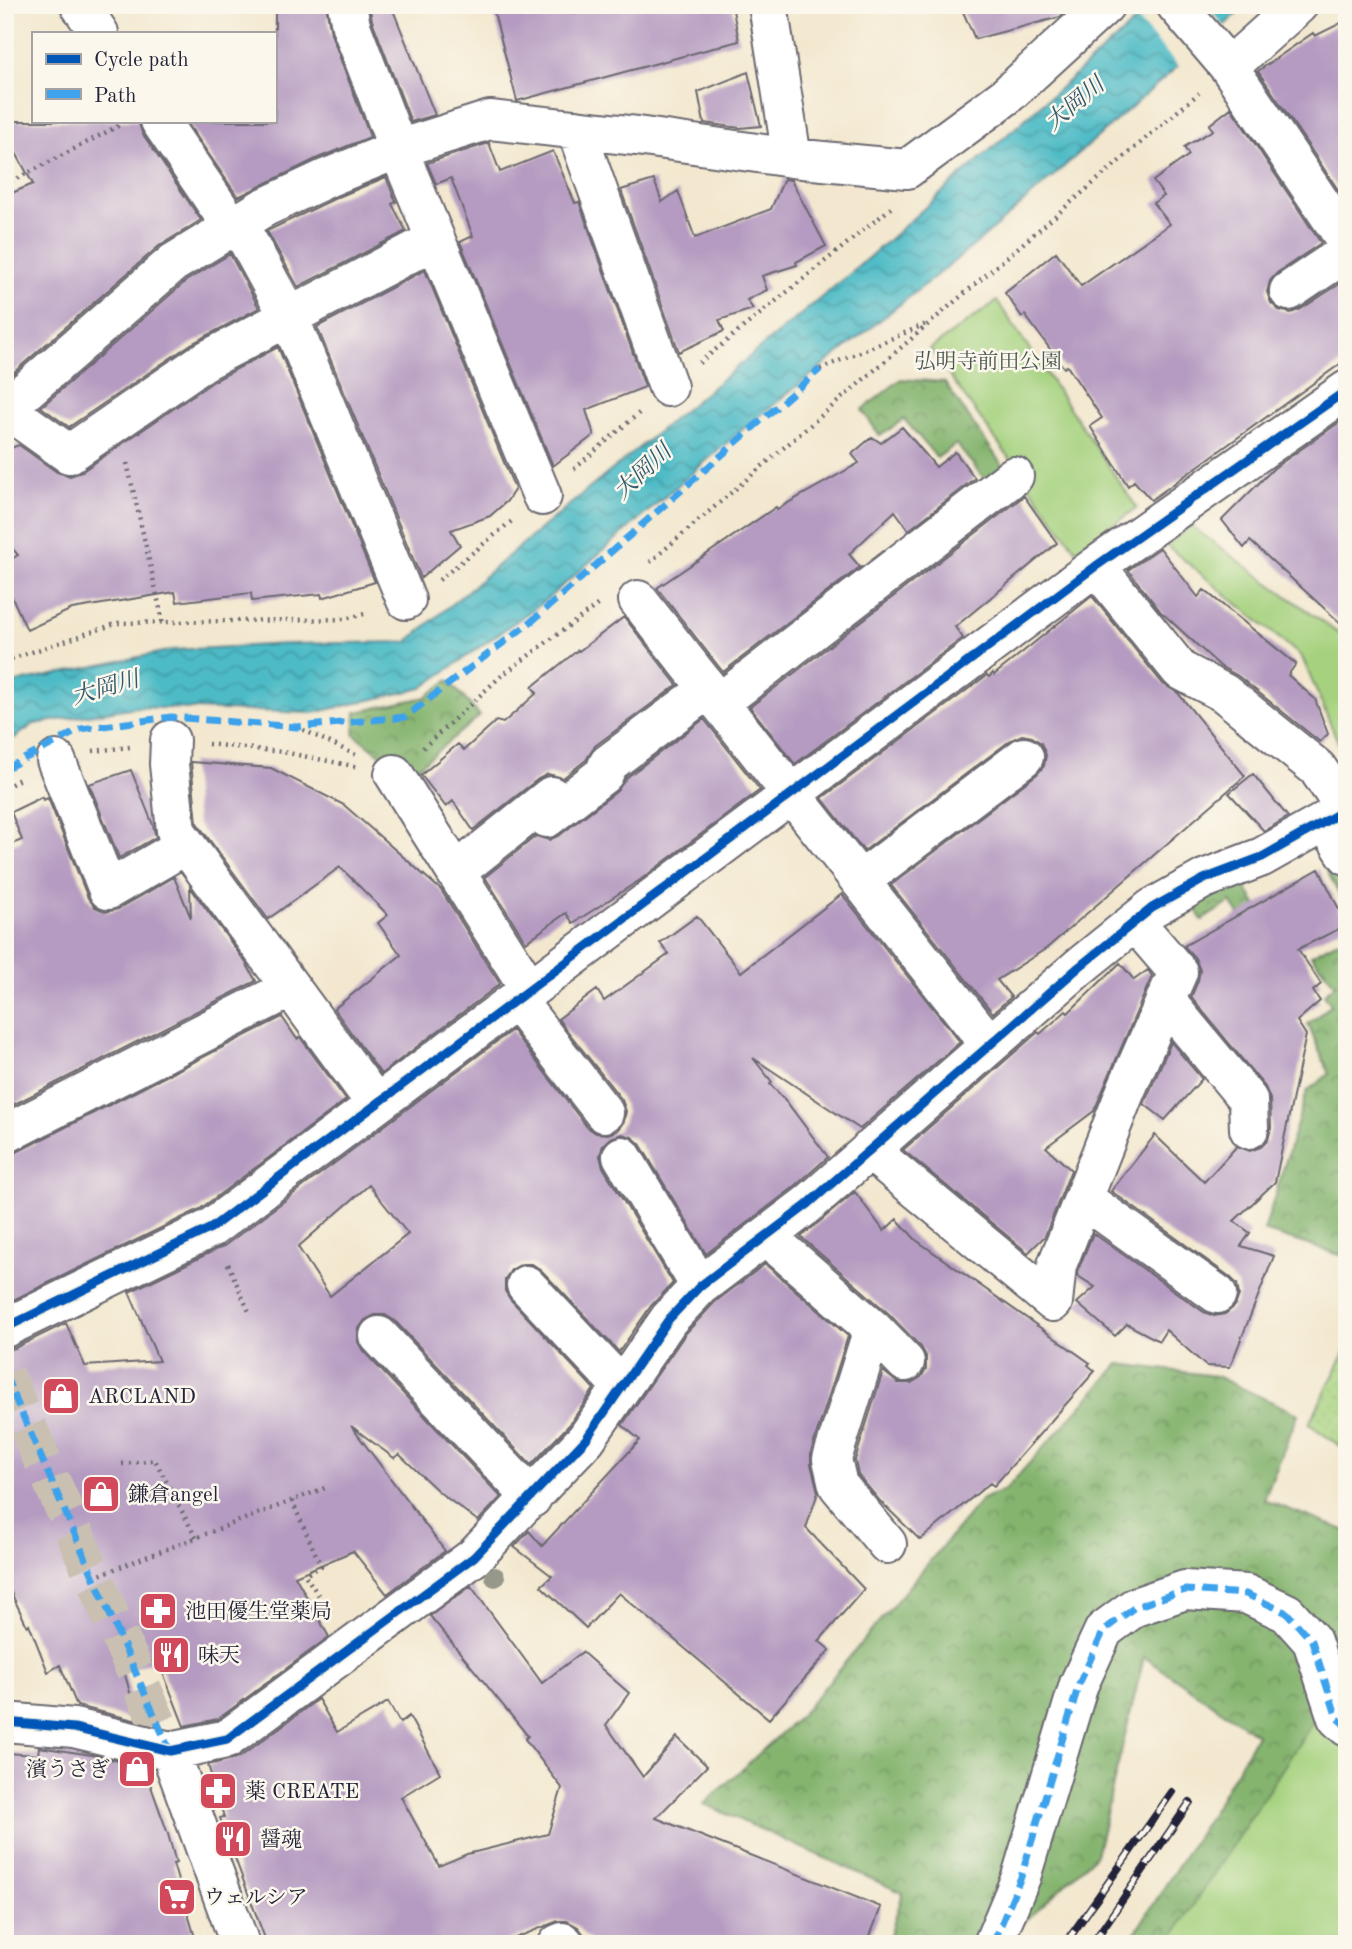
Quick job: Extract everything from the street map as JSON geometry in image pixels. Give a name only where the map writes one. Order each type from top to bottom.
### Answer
[{"type":"street","points":[[80,5],[98,32]]},
{"type":"street","points":[[346,5],[351,26],[397,149],[542,496]]},
{"type":"street","points":[[768,5],[792,158]]},
{"type":"street","points":[[435,240],[203,362],[69,454],[6,409],[173,263],[263,208],[397,149],[490,120],[792,158],[907,169],[1006,96],[1105,5]]},
{"type":"street","points":[[1176,5],[1229,67],[1347,242]]},
{"type":"street","points":[[1229,67],[1298,5]]},
{"type":"street","points":[[160,122],[235,225],[289,317],[406,600]]},
{"type":"street","points":[[576,130],[668,387]]},
{"type":"street","points":[[1289,290],[1347,252]]},
{"type":"street","points":[[5,1328],[211,1228],[1096,566],[1347,390]]},
{"type":"street","points":[[456,872],[549,807],[604,774],[608,764],[714,696],[1014,475]]},
{"type":"street","points":[[1096,566],[1180,670],[1224,694],[1317,768],[1339,813],[1347,855]]},
{"type":"street","points":[[628,590],[989,1044]]},
{"type":"street","points":[[170,740],[169,764],[176,831],[376,1104]]},
{"type":"street","points":[[860,881],[1024,757]]},
{"type":"street","points":[[56,760],[108,890],[186,845]]},
{"type":"street","points":[[394,774],[456,872],[523,995],[604,1113]]},
{"type":"street","points":[[5,1722],[74,1728],[170,1751],[227,1739],[474,1557],[586,1439],[669,1319],[700,1286],[807,1205],[989,1044],[1135,922],[1152,908],[1203,879],[1262,857],[1339,813]]},
{"type":"street","points":[[869,1150],[1053,1302],[1057,1265],[1126,1090],[1178,972],[1135,922]]},
{"type":"street","points":[[5,1134],[291,988]]},
{"type":"street","points":[[1165,1000],[1248,1100],[1249,1129]]},
{"type":"street","points":[[622,1156],[700,1286]]},
{"type":"street","points":[[1084,1199],[1217,1294]]},
{"type":"street","points":[[766,1236],[873,1329],[905,1362]]},
{"type":"street","points":[[526,1284],[622,1387]]},
{"type":"street","points":[[873,1329],[832,1459],[838,1485],[887,1544]]},
{"type":"street","points":[[379,1336],[532,1498]]},
{"type":"street","points":[[993,1944],[1021,1877],[1079,1684],[1104,1630],[1135,1607],[1185,1590],[1247,1594],[1287,1613],[1312,1641],[1337,1718],[1347,1727]]},
{"type":"street","points":[[170,1751],[240,1944]]},
{"type":"street","points":[[558,1944],[563,1941],[565,1944]]},
{"type":"path","points":[[394,774],[500,676],[628,590],[930,323],[1229,67]]},
{"type":"path","points":[[5,185],[127,122]]},
{"type":"path","points":[[820,369],[930,323]]},
{"type":"path","points":[[117,421],[163,622]]},
{"type":"path","points":[[298,727],[394,774]]},
{"type":"path","points":[[5,788],[43,763],[87,751],[170,740],[283,752],[394,774]]},
{"type":"path","points":[[211,1228],[250,1314]]},
{"type":"path","points":[[121,1464],[155,1460],[196,1538]]},
{"type":"path","points":[[94,1577],[325,1488]]},
{"type":"path","points":[[292,1501],[321,1566],[305,1575],[353,1647]]},
{"type":"green space","name":"弘明寺前田公園","points":[[997,301],[1137,508],[1076,550],[930,349]]},
{"type":"green space","points":[[901,379],[944,382],[1005,469],[987,482],[956,444],[937,458],[904,419],[880,436],[862,410]]},
{"type":"green space","points":[[1191,526],[1346,639],[1347,763],[1302,657],[1166,545]]},
{"type":"green space","points":[[448,680],[480,716],[408,775],[354,734],[356,712],[426,697]]},
{"type":"green space","points":[[1326,869],[1347,878],[1347,909]]},
{"type":"green space","points":[[1241,880],[1273,932],[1251,933],[1231,902],[1202,920],[1193,905]]},
{"type":"green space","points":[[1347,936],[1347,1243],[1340,1255],[1264,1231],[1307,1091],[1329,1074],[1308,1024],[1331,1005],[1324,994],[1335,984],[1311,955]]},
{"type":"green space","points":[[1347,1348],[1347,1451],[1309,1424]]},
{"type":"green space","points":[[1119,1364],[1216,1376],[1298,1414],[1264,1500],[1347,1531],[1347,1944],[1128,1944],[1211,1814],[1257,1735],[1144,1657],[1096,1855],[1001,1944],[887,1944],[903,1893],[704,1804],[801,1715],[982,1499],[1005,1490]]},
{"type":"green space","points":[[1347,1670],[1347,1944],[1168,1944]]},
{"type":"water","name":"大岡川","points":[[1154,5],[1247,5],[982,239],[737,434],[546,600],[422,688],[313,713],[136,707],[34,724],[5,745],[5,685],[173,650],[407,642],[851,273]]},
{"type":"pier","points":[[1148,5],[1206,5],[1226,28],[1180,68],[1135,17]]},
{"type":"building","points":[[275,5],[326,5],[331,34],[370,137],[318,158],[238,197],[187,122],[276,122]]},
{"type":"building","points":[[369,5],[391,5],[435,115],[411,122],[372,20]]},
{"type":"building","points":[[492,5],[570,5],[571,13],[649,5],[732,5],[739,41],[517,101]]},
{"type":"building","points":[[960,5],[1063,5],[1064,13],[1060,17],[975,39]]},
{"type":"building","points":[[1347,20],[1347,203],[1258,71],[1313,33],[1315,36]]},
{"type":"building","points":[[748,72],[761,126],[740,128],[704,123],[698,92]]},
{"type":"building","points":[[1231,108],[1321,243],[1277,273],[1270,281],[1267,292],[1271,303],[1279,310],[1291,313],[1347,279],[1347,359],[1151,500],[1134,481],[1128,486],[1090,426],[1102,418],[1067,366],[1064,368],[1025,315],[1022,317],[1005,293],[1056,252],[1081,286],[1170,224],[1153,203],[1164,196],[1153,181],[1189,155],[1184,147],[1213,130],[1209,125]]},
{"type":"building","points":[[5,121],[138,122],[142,133],[201,220],[159,246],[13,373],[5,360],[5,196],[33,184],[5,133]]},
{"type":"building","points":[[489,143],[500,172],[553,151],[575,203],[579,202],[645,387],[586,410],[594,435],[553,466],[460,242],[473,236],[451,178],[436,184],[427,163]]},
{"type":"building","points":[[386,177],[396,202],[392,204],[406,231],[298,287],[267,231]]},
{"type":"building","points":[[784,179],[791,180],[826,246],[796,262],[797,265],[762,276],[767,290],[747,300],[753,309],[719,320],[724,331],[679,352],[621,190],[654,180],[662,202],[678,191],[695,238],[771,209]]},
{"type":"building","points":[[230,254],[259,308],[191,344],[69,427],[41,407],[186,281]]},
{"type":"building","points":[[425,270],[515,489],[507,501],[490,516],[451,530],[460,545],[421,578],[317,327]]},
{"type":"building","points":[[278,347],[375,582],[322,598],[321,594],[252,601],[251,593],[177,602],[175,592],[72,609],[27,630],[5,582],[5,563],[18,555],[5,540],[5,450],[19,445],[57,472],[70,476],[81,472],[214,381]]},
{"type":"building","points":[[1347,417],[1347,629],[1250,541],[1244,548],[1222,520],[1274,468]]},
{"type":"building","points":[[902,427],[936,467],[955,452],[975,478],[909,530],[895,511],[849,554],[860,567],[723,672],[657,588],[776,507],[777,509],[859,463],[852,454],[872,437],[881,443]]},
{"type":"building","points":[[1024,496],[1057,543],[955,627],[963,638],[795,764],[750,707]]},
{"type":"building","points":[[1160,548],[1198,597],[1204,590],[1296,664],[1288,675],[1315,699],[1328,734],[1320,742],[1238,676],[1220,666],[1161,612],[1128,570]]},
{"type":"building","points":[[1092,596],[1163,684],[1178,693],[1245,776],[1047,948],[997,980],[1011,997],[993,1013],[891,885],[1037,774],[1044,766],[1046,755],[1041,743],[1022,735],[1011,740],[864,851],[822,798],[987,675],[994,675]]},
{"type":"building","points":[[624,617],[677,685],[595,746],[586,760],[563,778],[548,774],[538,779],[473,830],[453,801],[446,807],[421,775],[458,744],[464,750],[496,721],[503,723],[537,693],[532,687]]},
{"type":"building","points":[[704,719],[760,790],[640,880],[573,923],[566,913],[526,942],[485,877],[536,836],[549,840],[560,835],[617,791],[626,778]]},
{"type":"building","points":[[191,762],[271,768],[344,805],[441,890],[500,984],[381,1074],[334,1009],[401,955],[378,923],[388,915],[340,867],[268,919],[197,823]]},
{"type":"building","points":[[131,770],[156,837],[119,858],[89,784]]},
{"type":"building","points":[[1253,774],[1288,817],[1264,831],[1229,793]]},
{"type":"building","points":[[42,797],[43,800],[48,798],[88,898],[95,907],[106,912],[118,909],[174,877],[191,918],[190,887],[246,963],[256,981],[5,1109],[5,847],[22,840],[11,812]]},
{"type":"building","points":[[1319,869],[1347,925],[1298,949],[1321,984],[1313,991],[1320,1001],[1297,1021],[1306,1035],[1275,1182],[1234,1221],[1250,1233],[1241,1246],[1274,1256],[1230,1367],[1206,1366],[1166,1330],[1159,1341],[1127,1324],[1115,1336],[1077,1303],[1095,1287],[1078,1276],[1078,1270],[1093,1233],[1204,1312],[1214,1316],[1225,1314],[1235,1306],[1239,1295],[1237,1284],[1230,1277],[1111,1191],[1155,1135],[1204,1182],[1237,1146],[1250,1151],[1261,1147],[1268,1140],[1271,1128],[1270,1099],[1265,1087],[1191,997],[1200,970],[1195,958],[1184,946]]},
{"type":"building","points":[[842,894],[960,1042],[860,1129],[753,1058],[772,1082],[770,1084],[828,1157],[793,1188],[706,1254],[640,1144],[632,1137],[622,1134],[610,1138],[603,1145],[600,1156],[603,1167],[673,1283],[651,1306],[619,1352],[541,1270],[532,1264],[522,1264],[511,1270],[505,1279],[505,1291],[510,1299],[594,1389],[569,1425],[531,1465],[395,1321],[385,1315],[375,1315],[365,1320],[358,1330],[358,1342],[363,1351],[501,1497],[478,1521],[439,1492],[399,1454],[394,1458],[351,1426],[445,1551],[387,1594],[353,1551],[295,1576],[329,1637],[218,1719],[184,1726],[158,1660],[124,1671],[138,1721],[77,1706],[60,1665],[48,1672],[29,1624],[27,1626],[5,1580],[5,1350],[15,1348],[66,1323],[85,1366],[159,1361],[129,1292],[224,1246],[512,1030],[587,1127],[596,1133],[608,1134],[617,1131],[624,1121],[626,1111],[622,1100],[558,1019],[597,990],[604,1001],[669,954],[660,943],[697,916],[741,972]],"holes":[[[369,1185],[408,1234],[330,1296],[298,1247]]]},
{"type":"building","points":[[1120,963],[1134,980],[1148,970],[1152,976],[1094,1111],[1046,1147],[1071,1170],[1045,1236],[1028,1253],[903,1150],[1038,1032],[1040,1034],[1066,1011],[1068,1013]]},
{"type":"building","points":[[282,1017],[346,1100],[200,1209],[5,1304],[5,1156]]},
{"type":"building","points":[[1171,1042],[1202,1079],[1165,1120],[1144,1104]]},
{"type":"building","points":[[855,1192],[884,1231],[897,1219],[916,1240],[1090,1363],[1088,1365],[1095,1371],[994,1486],[990,1483],[920,1540],[858,1475],[855,1460],[883,1371],[898,1383],[911,1383],[921,1377],[926,1369],[926,1356],[921,1347],[889,1314],[801,1237]]},
{"type":"building","points":[[765,1264],[848,1336],[811,1452],[818,1492],[806,1528],[864,1589],[819,1641],[830,1650],[769,1719],[619,1593],[586,1628],[541,1586],[552,1576],[514,1547],[529,1531],[542,1546],[640,1440],[622,1425],[686,1333],[715,1302]]},
{"type":"building","points":[[471,1586],[542,1683],[582,1652],[629,1693],[606,1725],[643,1777],[677,1737],[707,1766],[656,1818],[881,1907],[867,1944],[596,1944],[578,1927],[567,1921],[558,1921],[500,1944],[267,1944],[220,1818],[224,1817],[208,1765],[240,1757],[318,1699],[337,1732],[388,1702],[400,1723],[409,1716],[440,1773],[401,1797],[439,1866],[467,1854],[548,1834],[562,1788],[525,1739],[528,1736],[430,1616]]},
{"type":"building","points":[[39,1747],[98,1756],[151,1769],[153,1777],[148,1778],[168,1834],[176,1863],[173,1864],[197,1944],[5,1944],[5,1753],[38,1755]]},
{"type":"tunnel","points":[[5,1375],[170,1751]]},
{"type":"railway","points":[[1065,1944],[1172,1792]]},
{"type":"railway","points":[[1092,1944],[1190,1802]]},
{"type":"marked path","points":[[5,769],[81,729],[171,717],[297,727],[405,717],[532,621],[820,369]]},
{"type":"marked path","points":[[5,1375],[170,1751]]},
{"type":"marked path","points":[[993,1944],[1021,1877],[1079,1684],[1104,1630],[1135,1607],[1185,1590],[1246,1594],[1287,1613],[1312,1641],[1337,1718],[1347,1727]]},
{"type":"cycle path","points":[[5,1328],[211,1228],[1096,566],[1347,390]]},
{"type":"cycle path","points":[[5,1722],[74,1728],[170,1751],[227,1739],[474,1557],[586,1439],[669,1319],[700,1286],[807,1205],[1079,967],[1152,908],[1204,879],[1262,857],[1347,809]]},
{"type":"place","name":"ARCLAND","points":[[61,1396]]},
{"type":"place","name":"鎌倉angel","points":[[101,1494]]},
{"type":"place","name":"池田優生堂薬局","points":[[158,1611]]},
{"type":"place","name":"味天","points":[[171,1655]]},
{"type":"place","name":"濱うさぎ","points":[[137,1769]]},
{"type":"place","name":"薬 CREATE","points":[[218,1791]]},
{"type":"place","name":"醤魂","points":[[233,1839]]},
{"type":"place","name":"ウェルシア","points":[[177,1897]]}]
